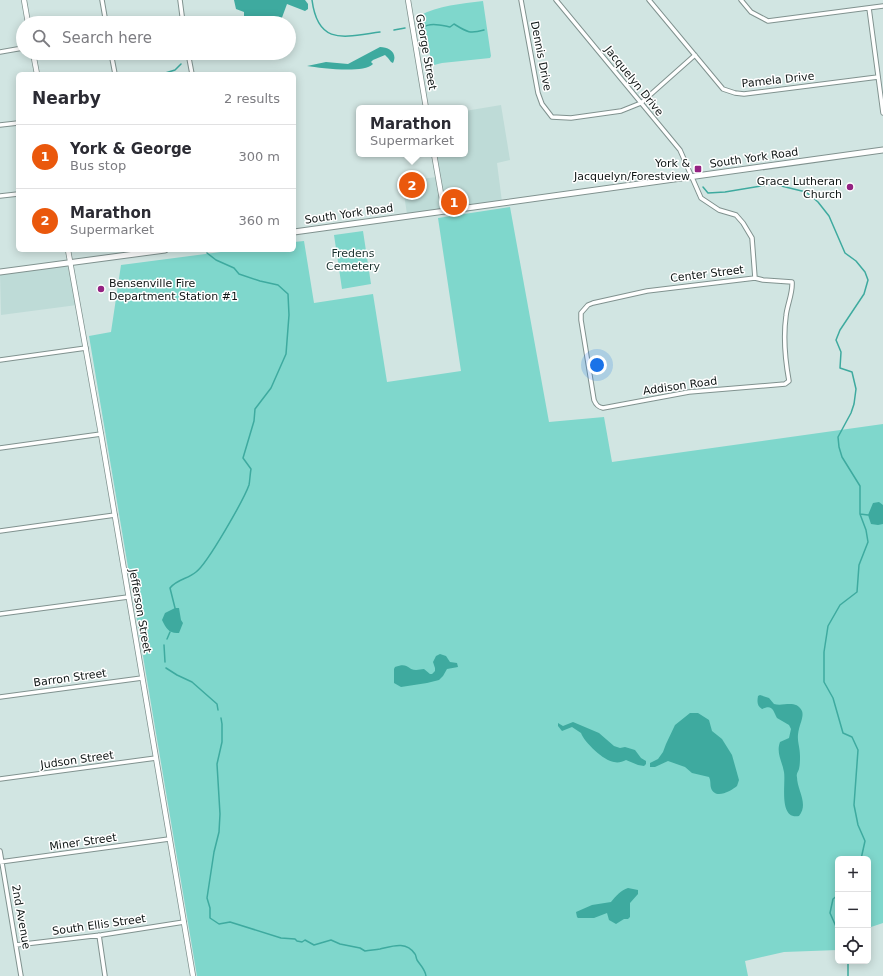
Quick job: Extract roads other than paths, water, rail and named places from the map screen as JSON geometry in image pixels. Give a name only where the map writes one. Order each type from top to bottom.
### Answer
[{"type":"main road","name":"South York Road","points":[[296,232],[883,150]]},
{"type":"main road","points":[[0,272],[144,252]]},
{"type":"street","points":[[24,0],[27,16]]},
{"type":"street","points":[[102,0],[105,16]]},
{"type":"street","points":[[180,0],[182,16]]},
{"type":"street","name":"George Street","points":[[408,0],[426,105]]},
{"type":"street","name":"Dennis Drive","points":[[521,0],[538,93],[542,104],[552,117],[571,118],[620,111],[641,103],[695,55]]},
{"type":"street","name":"Jacquelyn Drive","points":[[556,0],[680,150],[701,198],[719,210],[736,215],[748,230],[753,243],[755,278]]},
{"type":"street","name":"Pamela Drive","points":[[650,0],[723,89],[744,94],[878,77]]},
{"type":"street","points":[[741,0],[751,12],[768,21],[883,6]]},
{"type":"street","points":[[869,8],[883,113]]},
{"type":"street","points":[[0,52],[16,49]]},
{"type":"street","points":[[34,60],[36,72]]},
{"type":"street","points":[[112,60],[114,72]]},
{"type":"street","points":[[189,60],[192,72]]},
{"type":"street","points":[[0,125],[16,123]]},
{"type":"street","points":[[435,157],[444,211]]},
{"type":"street","points":[[0,196],[16,194]]},
{"type":"street","name":"Jefferson Street","points":[[68,252],[115,515],[193,976]]},
{"type":"street","name":"Center Street","points":[[598,406],[594,400],[581,313],[588,305],[662,288],[755,278],[792,282],[793,287],[786,314]]},
{"type":"street","name":"Addison Road","points":[[598,406],[603,408],[689,392],[766,385],[778,386],[785,384],[789,381],[785,358],[784,336],[786,314]]},
{"type":"street","points":[[0,360],[86,348]]},
{"type":"street","points":[[0,448],[101,434]]},
{"type":"street","points":[[0,531],[115,515]]},
{"type":"street","points":[[0,614],[128,597]]},
{"type":"street","name":"Barron Street","points":[[0,697],[142,678]]},
{"type":"street","name":"Judson Street","points":[[0,779],[156,758]]},
{"type":"street","name":"Miner Street","points":[[1,862],[169,839]]},
{"type":"street","name":"2nd Avenue","points":[[0,851],[21,976]]},
{"type":"street","name":"South Ellis Street","points":[[16,945],[99,935],[184,922]]},
{"type":"street","points":[[99,935],[105,976]]},
{"type":"waterway","points":[[312,0],[315,15],[320,25],[327,32],[344,36],[355,36],[380,32]]},
{"type":"waterway","points":[[419,25],[422,28],[428,25],[450,27],[454,24],[468,32],[484,30]]},
{"type":"waterway","points":[[394,30],[405,28]]},
{"type":"waterway","points":[[168,72],[175,70],[181,64]]},
{"type":"waterway","points":[[703,187],[708,193],[725,192],[773,184],[806,192],[818,202],[829,216],[845,253],[856,261],[865,272],[868,280],[864,294],[840,330],[836,340],[841,352],[840,368],[852,372],[856,389],[851,413],[838,437],[839,447],[842,457],[860,486],[860,514],[868,515]]},
{"type":"waterway","points":[[175,608],[170,588],[196,572],[202,566],[209,557],[246,492],[249,485],[251,469],[243,458],[254,421],[255,409],[271,388],[286,354],[289,315],[288,294],[278,285],[239,274],[234,268],[216,260],[207,253]]},
{"type":"waterway","points":[[860,514],[866,530],[868,542],[859,565],[857,592],[840,605],[828,626],[824,652],[824,682],[833,698],[843,733],[852,737],[858,750],[854,805],[858,825],[865,841],[862,856]]},
{"type":"waterway","points":[[167,639],[170,632]]},
{"type":"waterway","points":[[164,645],[165,662]]},
{"type":"waterway","points":[[166,668],[192,682],[217,704],[218,710]]},
{"type":"waterway","points":[[221,718],[222,742],[217,764],[220,814],[219,832],[214,852],[207,898],[210,908],[210,918],[219,924],[230,922],[281,938],[295,939],[302,942],[305,940],[314,945],[331,940],[340,944],[360,948],[365,951],[394,946],[408,947],[415,954],[417,960],[424,969],[426,976]]},
{"type":"waterway","points":[[835,897],[833,899],[830,913],[835,924]]},
{"type":"waterway","points":[[848,964],[848,976]]},
{"type":"place","name":"York & Jacquelyn/Forestview","points":[[698,169]]},
{"type":"place","name":"Marathon","points":[[412,185]]},
{"type":"place","name":"Grace Lutheran Church","points":[[850,187]]},
{"type":"place","name":"York & George","points":[[454,202]]},
{"type":"place","name":"Bensenville Fire Department Station #1","points":[[101,289]]},
{"type":"park label","name":"Fredens Cemetery","points":[[353,259]]}]
